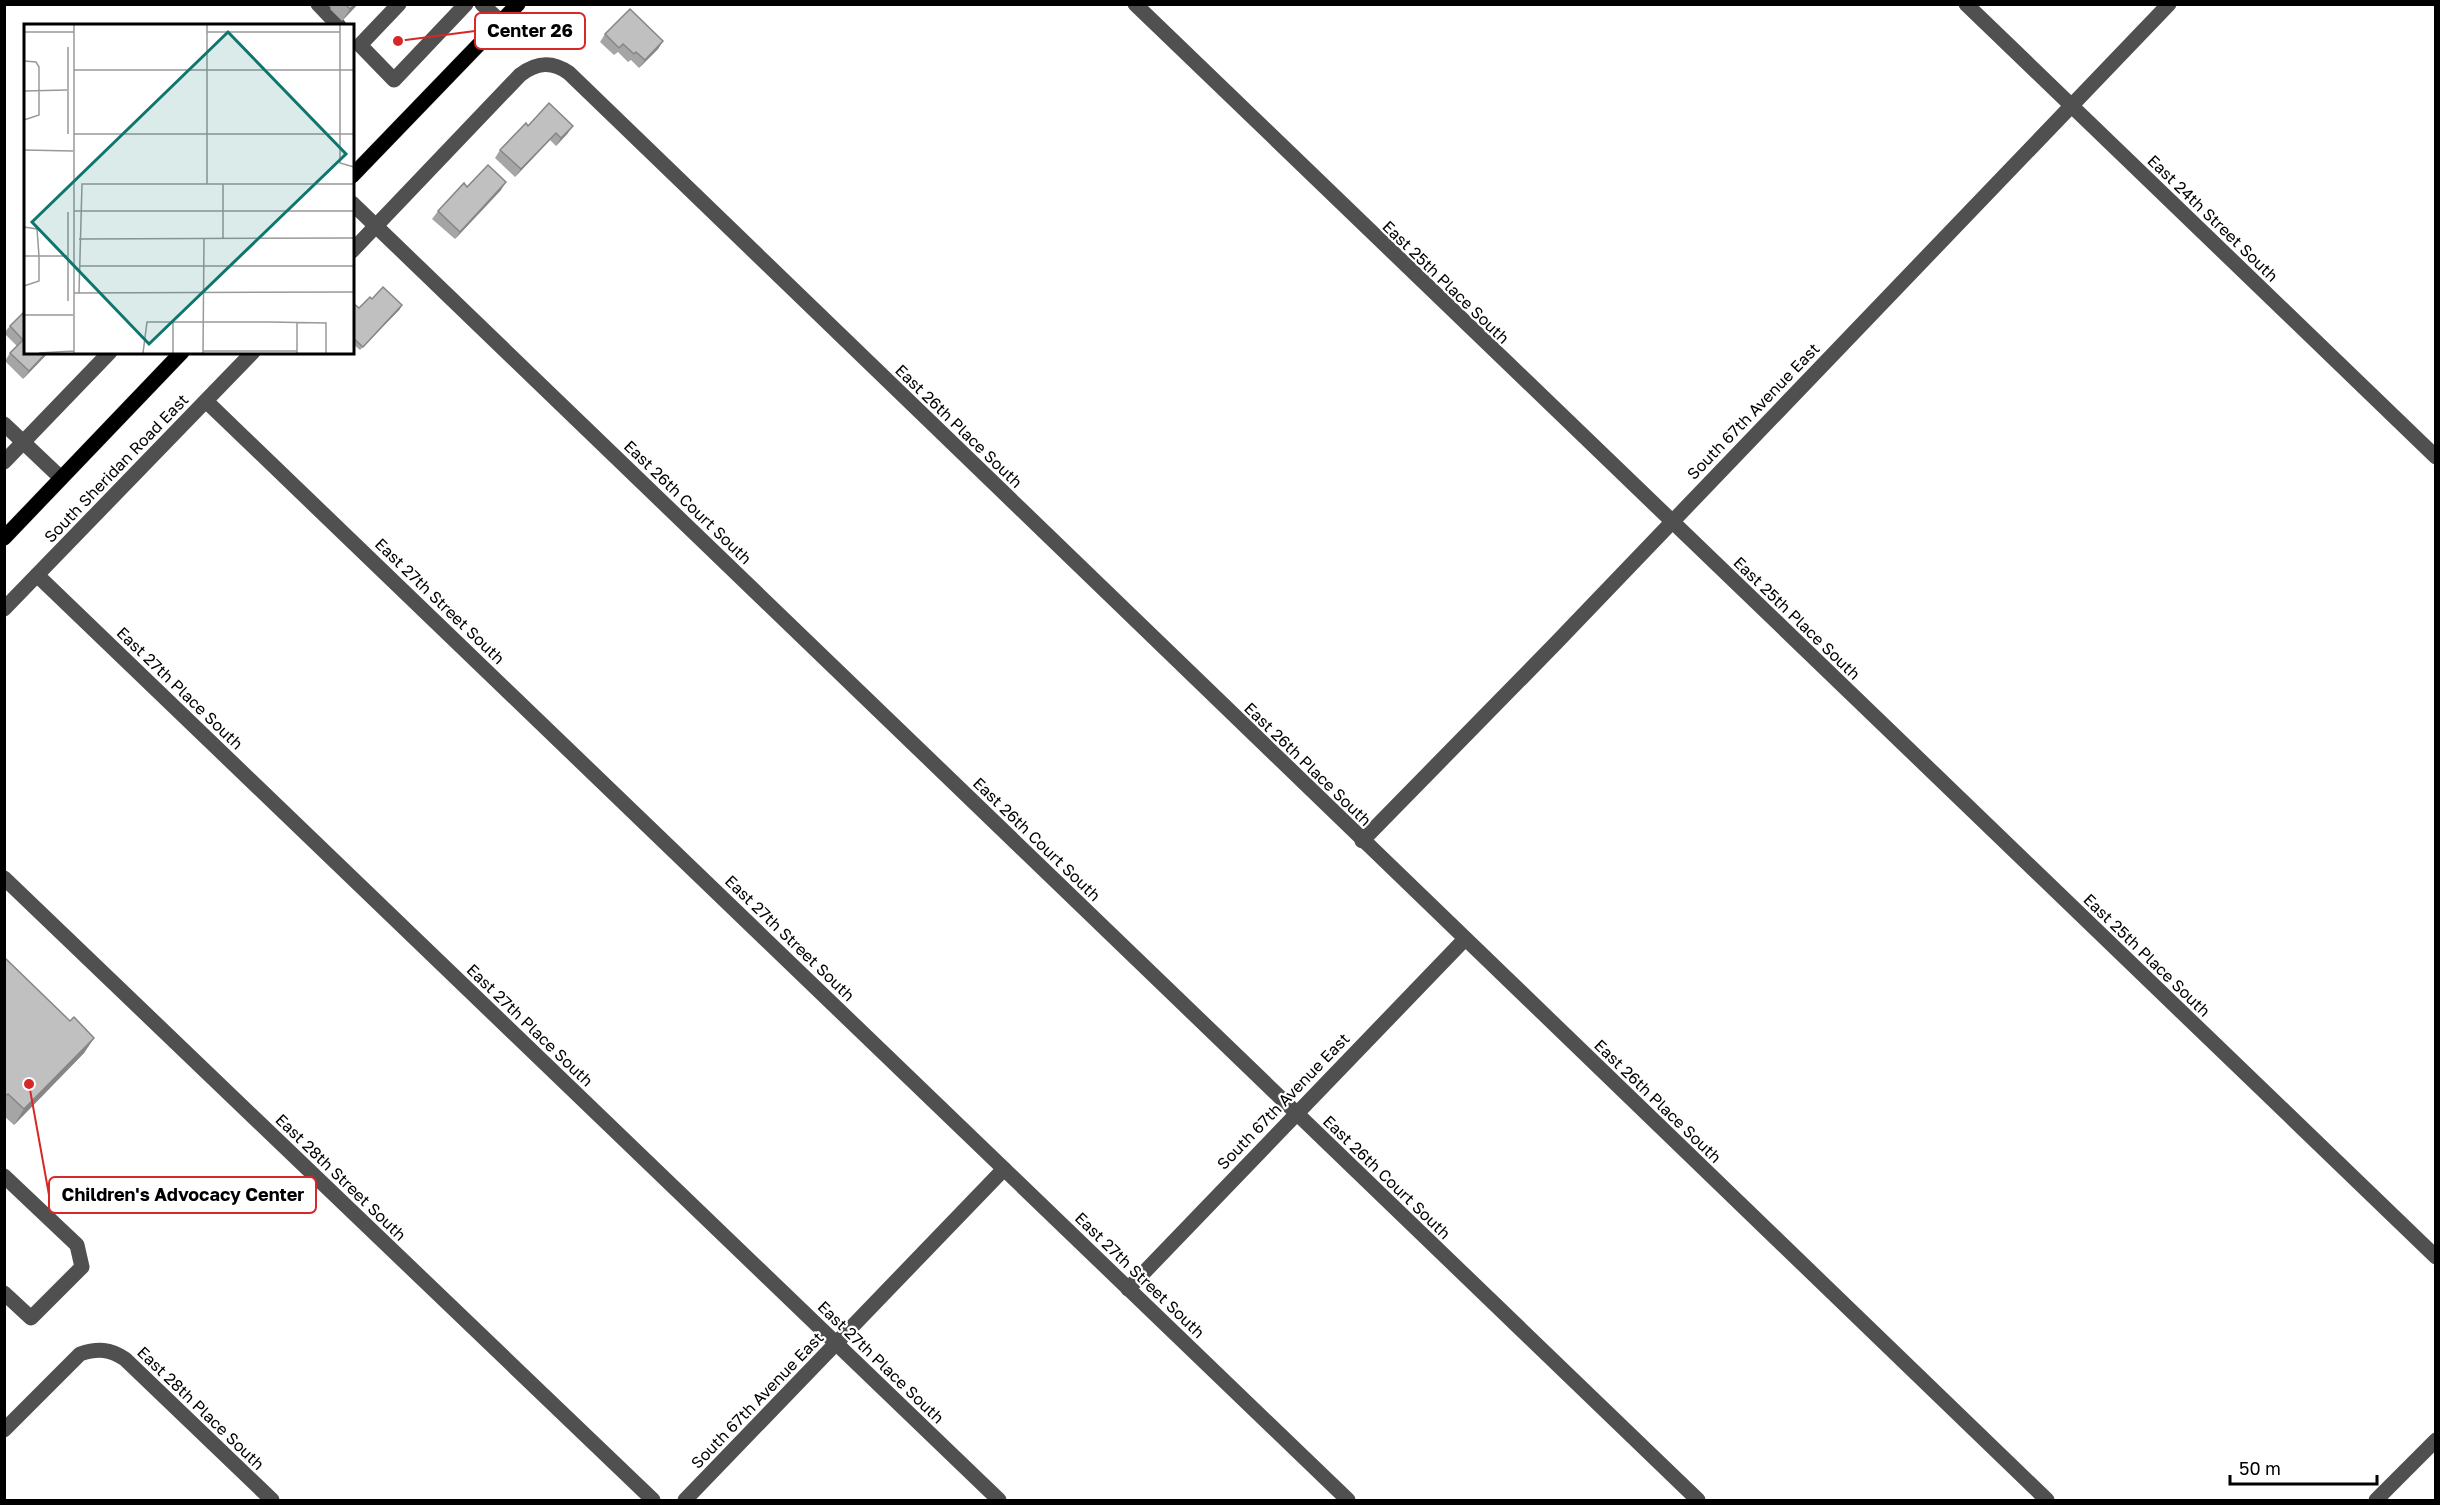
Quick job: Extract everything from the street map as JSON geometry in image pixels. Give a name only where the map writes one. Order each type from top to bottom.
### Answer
[{"type":"main road","points":[[354,174],[518,4]]},
{"type":"main road","name":"South Sheridan Road East","points":[[4,538],[180,354]]},
{"type":"street","points":[[318,4],[337,24]]},
{"type":"street","points":[[399,4],[356,42],[394,80],[466,4]]},
{"type":"street","points":[[482,4],[501,22]]},
{"type":"street","name":"East 25th Place South","points":[[1135,4],[1671,523],[2436,1257]]},
{"type":"street","name":"East 24th Street South","points":[[1966,4],[2436,457]]},
{"type":"street","name":"South 67th Avenue East","points":[[1362,841],[2169,4]]},
{"type":"street","name":"East 26th Place South","points":[[376,226],[520,75],[529,68],[539,65],[559,66],[569,73],[1362,841],[2048,1500]]},
{"type":"street","name":"East 26th Court South","points":[[354,205],[1698,1500]]},
{"type":"street","points":[[354,249],[376,226]]},
{"type":"street","points":[[4,462],[108,354]]},
{"type":"street","name":"South Sheridan Road East","points":[[4,609],[252,354]]},
{"type":"street","name":"East 27th Street South","points":[[206,401],[1348,1500]]},
{"type":"street","points":[[4,424],[61,478]]},
{"type":"street","name":"East 27th Place South","points":[[37,575],[999,1500]]},
{"type":"street","name":"East 28th Street South","points":[[4,878],[653,1500]]},
{"type":"street","name":"South 67th Avenue East","points":[[1128,1289],[1465,939]]},
{"type":"street","name":"South 67th Avenue East","points":[[685,1500],[1004,1169]]},
{"type":"street","points":[[4,1293],[31,1318],[82,1267],[78,1245],[6,1180]]},
{"type":"street","name":"East 28th Place South","points":[[4,1430],[80,1354],[101,1349],[110,1350],[125,1359],[272,1500]]},
{"type":"street","points":[[2376,1500],[2436,1440]]},
{"type":"building","points":[[345,4],[355,4],[350,9]]},
{"type":"building","points":[[630,9],[663,41],[645,60],[623,44],[619,48],[605,34]]},
{"type":"building","points":[[549,103],[573,126],[561,138],[556,133],[521,169],[500,150],[526,123],[528,126]]},
{"type":"building","points":[[488,165],[506,182],[460,232],[438,211],[464,183],[467,187]]},
{"type":"building","points":[[383,287],[402,305],[363,347],[354,339],[354,304],[359,308],[370,297],[372,299]]},
{"type":"building","points":[[24,312],[24,354],[45,354],[29,371],[10,353],[23,340],[10,326]]},
{"type":"building","points":[[4,957],[70,1021],[74,1017],[94,1038],[24,1109],[8,1094],[4,1097]]},
{"type":"place","name":"Center 26","points":[[398,41]]},
{"type":"place","name":"Children's Advocacy Center","points":[[29,1084]]}]
